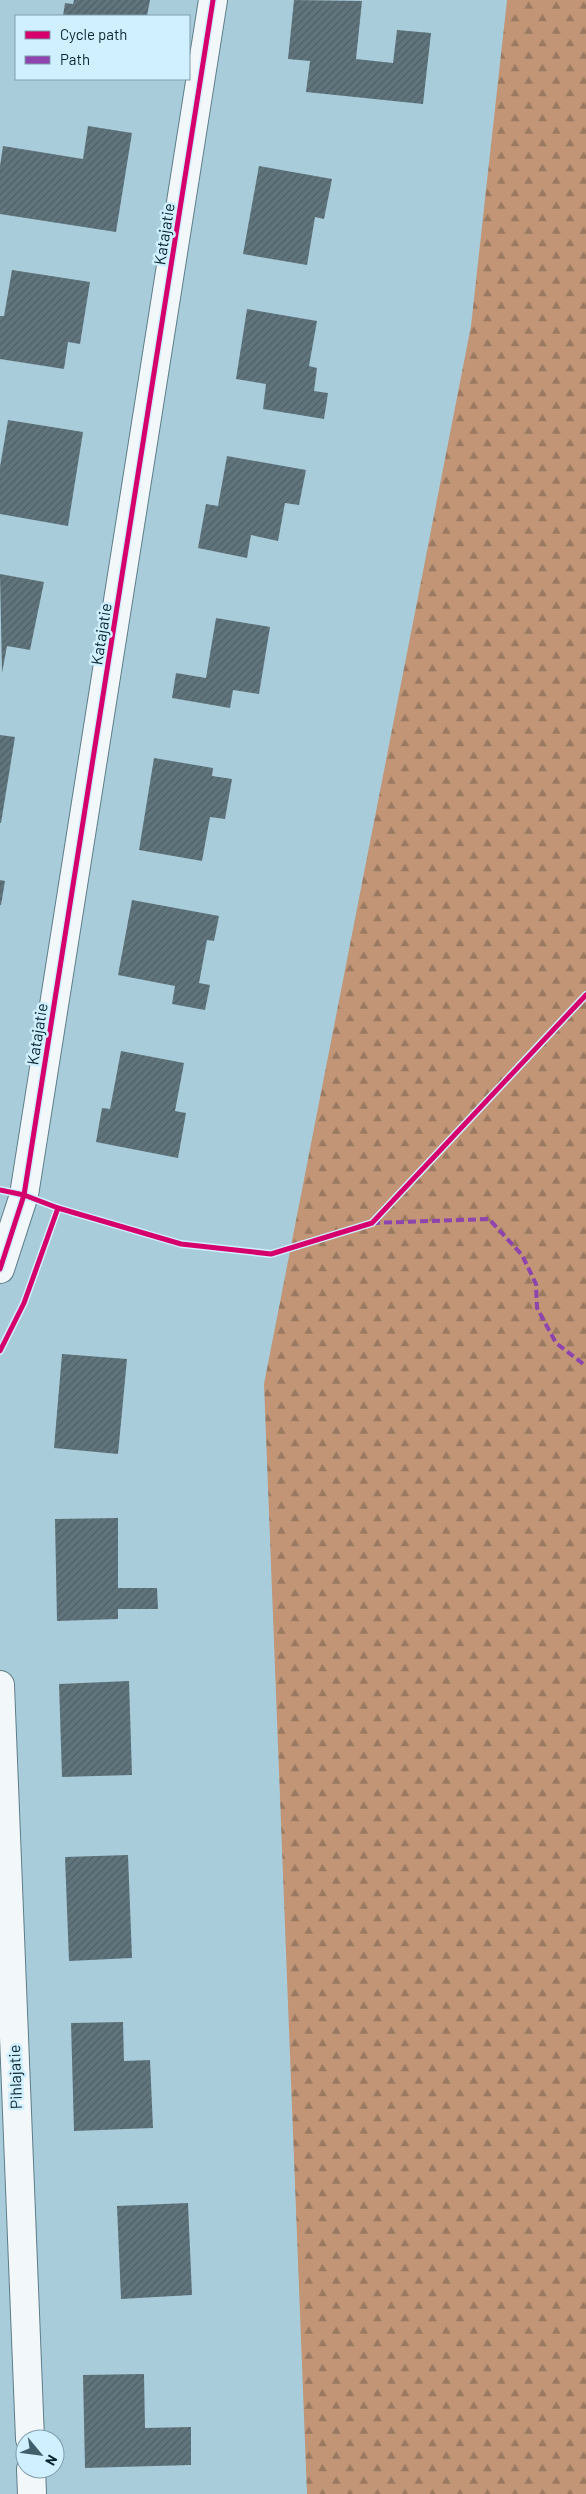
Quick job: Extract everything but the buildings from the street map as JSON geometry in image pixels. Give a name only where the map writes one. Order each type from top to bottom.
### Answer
[{"type":"street","name":"Katajatie","points":[[0,1269],[24,1195],[213,0]]},
{"type":"street","name":"Pihlajatie","points":[[0,1685],[30,2429]]},
{"type":"street","points":[[31,2479],[32,2494]]},
{"type":"green space","points":[[507,0],[586,0],[586,2494],[307,2494],[264,1384],[471,326]]},
{"type":"marked path","points":[[372,1223],[489,1219],[522,1255],[536,1284],[537,1308],[556,1343],[586,1366]]},
{"type":"cycle path","points":[[0,1269],[24,1195],[213,0]]},
{"type":"cycle path","points":[[0,1190],[24,1195],[58,1208],[181,1244],[271,1254],[372,1223],[586,995]]},
{"type":"cycle path","points":[[0,1351],[24,1303],[58,1208]]}]
